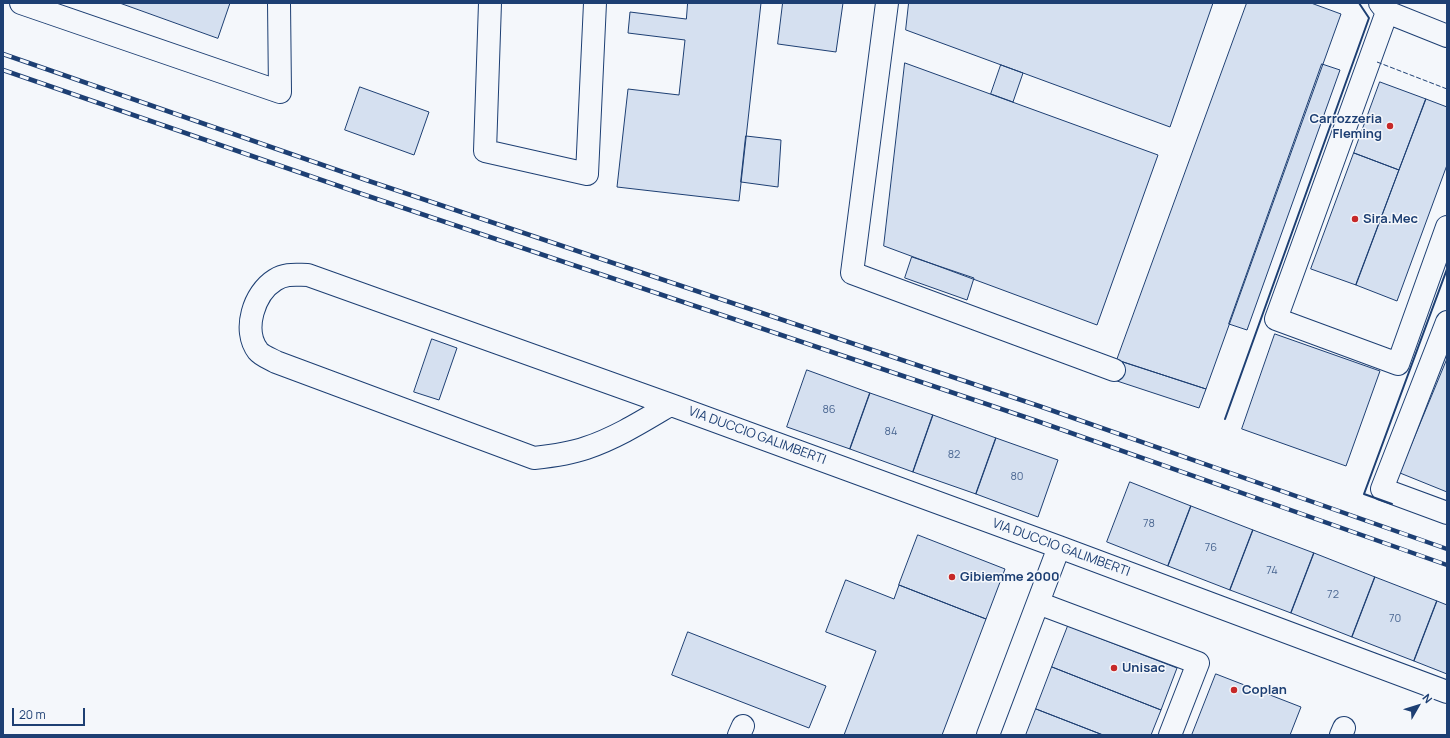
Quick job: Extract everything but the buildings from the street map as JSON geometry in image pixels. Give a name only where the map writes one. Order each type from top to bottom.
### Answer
[{"type":"street","points":[[20,3],[280,92],[278,3]]},
{"type":"street","points":[[490,3],[485,151],[587,174],[595,3]]},
{"type":"street","points":[[887,3],[852,273],[1114,370]]},
{"type":"street","points":[[1447,36],[1383,7],[1276,319],[1398,364],[1447,227]]},
{"type":"street","name":"VIA DUCCIO GALIMBERTI","points":[[672,405],[630,429],[585,449],[560,455],[534,458],[276,362],[258,351],[250,327],[252,312],[257,300],[265,288],[276,279],[288,274],[308,275],[672,405],[1447,692]]},
{"type":"street","points":[[1447,322],[1382,489],[1447,513]]},
{"type":"street","points":[[988,735],[1058,547]]},
{"type":"street","points":[[1038,603],[1198,663],[1170,735]]},
{"type":"railway","points":[[3,54],[366,180],[1042,407],[1447,549]]},
{"type":"railway","points":[[3,70],[362,194],[1037,421],[1447,565]]},
{"type":"fence","points":[[1377,62],[1447,89]]},
{"type":"wall","points":[[1225,419],[1369,18],[1359,3]]},
{"type":"wall","points":[[1392,504],[1364,494],[1447,269]]},
{"type":"place","name":"Carrozzeria Fleming","points":[[1390,126]]},
{"type":"place","name":"Sira.Mec","points":[[1355,219]]},
{"type":"place","name":"Gibiemme 2000","points":[[952,577]]},
{"type":"place","name":"Unisac","points":[[1114,668]]},
{"type":"place","name":"Coplan","points":[[1234,690]]}]
